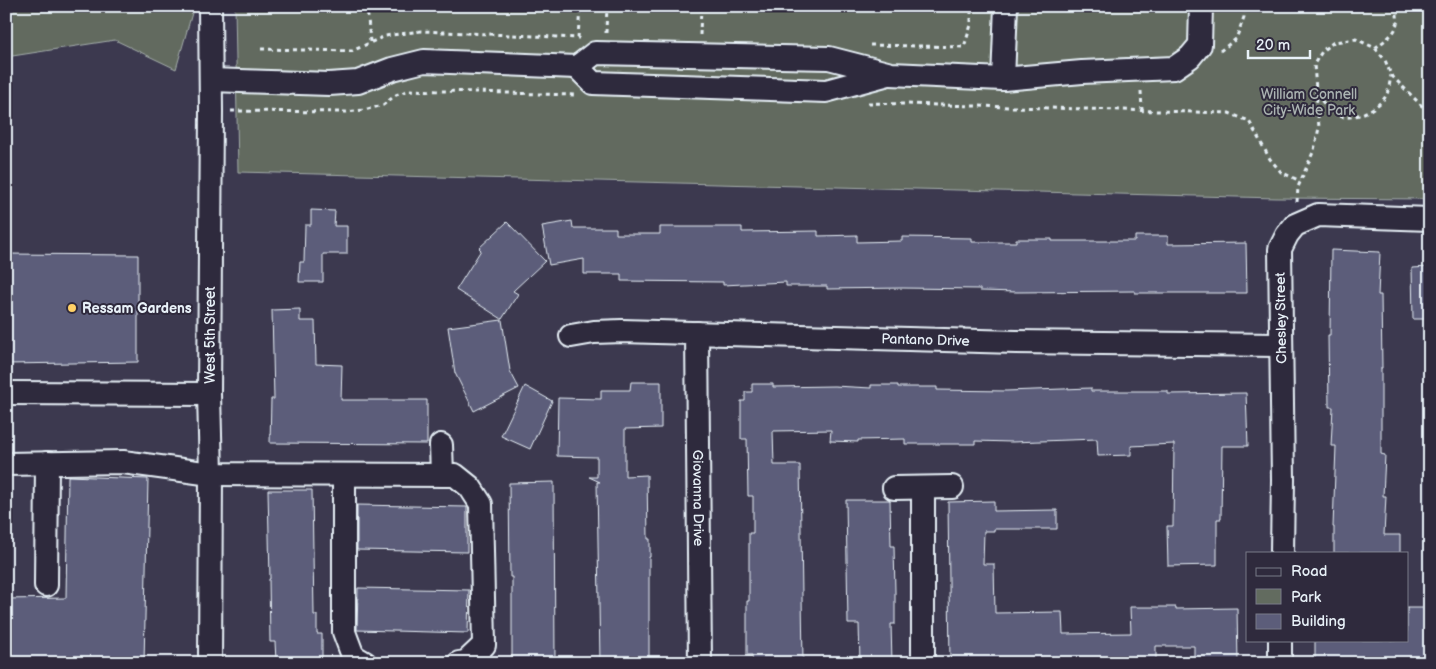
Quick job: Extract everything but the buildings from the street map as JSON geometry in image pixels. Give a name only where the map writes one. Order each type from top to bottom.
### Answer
[{"type":"street","name":"West 5th Street","points":[[210,6],[210,663]]},
{"type":"street","points":[[1003,80],[1006,6]]},
{"type":"street","points":[[211,80],[329,84],[358,82],[392,69],[424,61],[577,67],[594,53],[829,58],[891,74],[1003,80],[1082,72],[1174,68],[1190,57],[1200,45],[1201,6]]},
{"type":"street","points":[[577,67],[593,83],[826,91],[891,74]]},
{"type":"street","name":"Chesley Street","points":[[1282,552],[1280,248],[1295,225],[1318,215],[1430,219]]},
{"type":"street","name":"Pantano Drive","points":[[571,336],[607,331],[1016,342],[1281,345]]},
{"type":"street","name":"Giovanna Drive","points":[[696,333],[700,663]]},
{"type":"street","points":[[6,393],[209,394]]},
{"type":"street","points":[[441,445],[442,475]]},
{"type":"street","points":[[6,464],[123,462],[211,474],[455,475],[470,487],[481,504],[484,645],[466,662],[459,663]]},
{"type":"street","points":[[46,585],[47,463]]},
{"type":"street","points":[[344,475],[344,632],[353,656],[365,663]]},
{"type":"street","points":[[894,488],[952,486]]},
{"type":"street","points":[[923,488],[923,663]]},
{"type":"street","points":[[1280,642],[1280,663]]},
{"type":"path","points":[[367,6],[370,42]]},
{"type":"path","points":[[606,38],[607,6]]},
{"type":"path","points":[[700,40],[701,6]]},
{"type":"path","points":[[1190,57],[1218,52],[1236,39],[1244,17],[1245,6]]},
{"type":"path","points":[[1375,48],[1396,29],[1398,18],[1395,6]]},
{"type":"path","points":[[1303,222],[1297,204],[1298,187],[1314,150],[1319,128],[1314,64],[1323,50],[1334,42],[1356,39],[1375,48],[1385,60],[1391,74],[1430,114]]},
{"type":"path","points":[[1316,95],[1329,108],[1343,117],[1363,114],[1377,105],[1387,94],[1391,74]]},
{"type":"green space","points":[[6,6],[194,6],[176,69],[115,40],[6,57]]},
{"type":"green space","name":"William Connell City-Wide Park","points":[[235,6],[1430,6],[1430,199],[1277,198],[238,172]]},
{"type":"place","name":"Ressam Gardens","points":[[72,308]]}]
